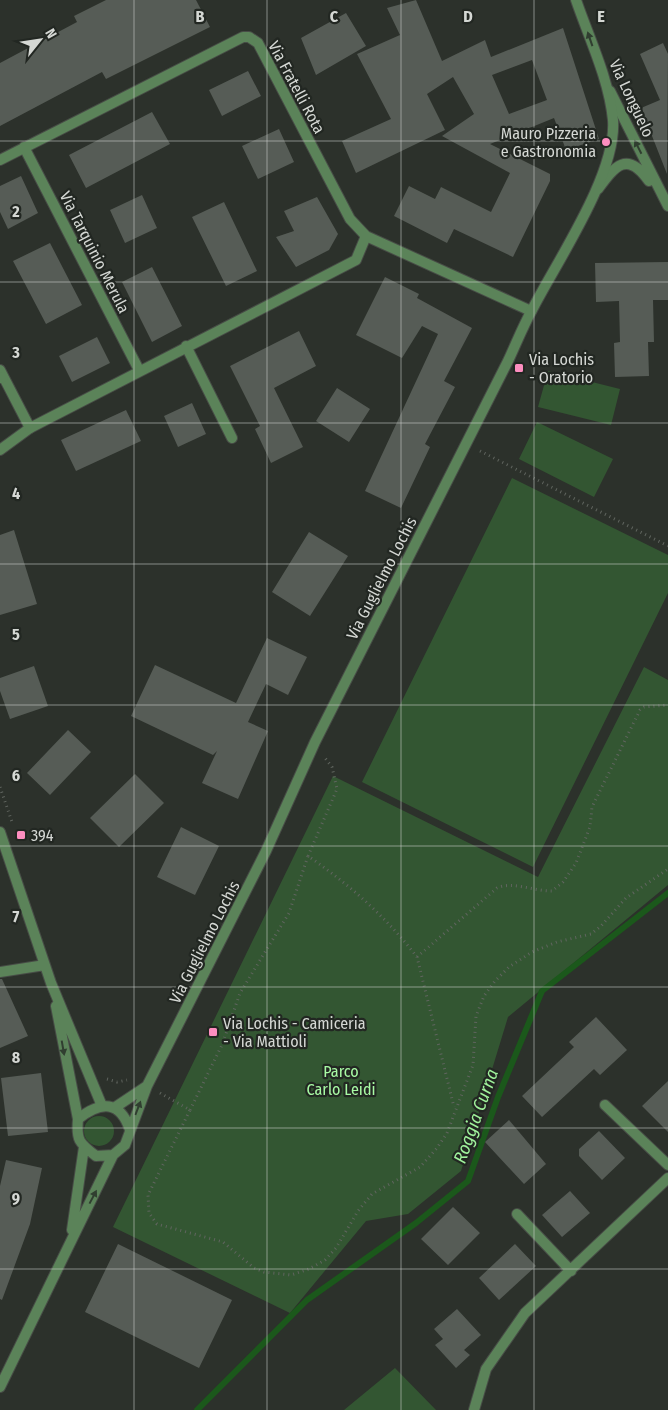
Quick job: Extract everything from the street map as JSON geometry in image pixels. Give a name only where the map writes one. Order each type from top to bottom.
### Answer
[{"type":"street","name":"Via Longuelo","points":[[576,0],[603,77],[668,206]]},
{"type":"street","name":"Via Fratelli Rota","points":[[0,160],[243,37],[249,37],[258,43],[350,219],[366,236],[531,312]]},
{"type":"street","name":"Via Guglielmo Lochis","points":[[0,1387],[113,1154],[124,1145],[147,1086],[266,850],[315,742],[531,312],[593,196],[613,136],[613,119],[603,77]]},
{"type":"street","name":"Via Tarquinio Merula","points":[[24,147],[139,370]]},
{"type":"street","points":[[593,196],[614,167],[624,163],[640,168],[668,206]]},
{"type":"street","points":[[0,450],[30,428],[139,370],[356,260],[366,236]]},
{"type":"street","points":[[186,346],[232,438]]},
{"type":"street","points":[[1,375],[30,428]]},
{"type":"street","points":[[0,832],[45,965],[102,1106]]},
{"type":"street","points":[[0,972],[45,965]]},
{"type":"street","points":[[52,983],[78,1119],[77,1137],[84,1147],[96,1156],[113,1154]]},
{"type":"street","name":"Via Guglielmo Lochis","points":[[114,1108],[147,1086]]},
{"type":"street","points":[[605,1105],[668,1165]]},
{"type":"street","points":[[78,1119],[90,1109],[102,1106],[114,1108],[126,1118],[130,1130]]},
{"type":"street","points":[[71,1238],[84,1147]]},
{"type":"street","points":[[474,1410],[486,1369],[525,1313],[668,1178]]},
{"type":"street","points":[[517,1214],[571,1270]]},
{"type":"path","points":[[466,444],[668,546]]},
{"type":"path","points":[[417,957],[488,896],[505,884],[535,891],[552,891],[562,882],[576,863],[590,827],[592,807],[640,710],[644,707],[668,705]]},
{"type":"path","points":[[315,742],[332,767],[337,789],[308,856],[289,913],[240,993],[222,1044],[148,1195],[149,1214],[157,1224],[223,1242],[254,1268],[276,1275],[291,1275],[309,1269],[325,1260],[336,1248],[358,1211],[372,1194],[420,1167],[430,1158],[447,1133],[473,1064],[476,1016],[484,996],[495,981],[509,966],[532,952],[557,942],[591,934],[601,926],[626,898],[668,869]]},
{"type":"path","points":[[0,787],[13,824]]},
{"type":"path","points":[[308,856],[354,890],[404,940],[417,957],[455,1108]]},
{"type":"path","points":[[102,1076],[117,1082],[132,1079],[190,1110]]},
{"type":"green space","points":[[548,371],[620,389],[611,425],[538,407]]},
{"type":"green space","points":[[537,422],[613,459],[594,497],[519,459]]},
{"type":"green space","points":[[512,478],[668,555],[668,593],[533,867],[362,782]]},
{"type":"green space","name":"Parco Carlo Leidi","points":[[644,667],[668,680],[668,885],[508,1017],[461,1171],[408,1214],[366,1221],[290,1313],[113,1227],[333,776],[538,877]]},
{"type":"green space","points":[[99,1116],[105,1117],[113,1125],[113,1137],[105,1145],[99,1146],[93,1145],[85,1137],[84,1131],[85,1125],[93,1117]]},
{"type":"green space","points":[[395,1368],[436,1410],[344,1410]]},
{"type":"building","points":[[106,0],[196,0],[210,27],[106,79],[102,72],[0,126],[0,63],[77,22],[74,16]]},
{"type":"building","points":[[416,0],[442,61],[485,40],[491,57],[563,28],[599,139],[566,150],[554,118],[490,144],[550,174],[550,181],[513,257],[454,229],[447,243],[394,216],[409,186],[435,199],[441,187],[491,212],[510,173],[442,136],[474,114],[453,77],[427,94],[445,130],[356,173],[342,141],[391,119],[357,54],[400,35],[387,8]],"holes":[[[532,60],[547,100],[509,114],[492,75]]]},
{"type":"building","points":[[346,13],[366,46],[316,75],[301,38]]},
{"type":"building","points":[[663,43],[668,54],[667,174],[641,108],[660,100],[640,54]]},
{"type":"building","points":[[248,71],[261,96],[222,116],[209,90]]},
{"type":"building","points":[[152,112],[170,144],[86,188],[69,155]]},
{"type":"building","points":[[279,129],[294,162],[258,179],[242,146]]},
{"type":"building","points":[[21,176],[38,213],[8,229],[0,212],[0,186]]},
{"type":"building","points":[[142,195],[157,228],[125,243],[110,210]]},
{"type":"building","points":[[317,197],[338,234],[329,250],[296,267],[276,237],[294,231],[284,211]]},
{"type":"building","points":[[224,202],[257,271],[226,286],[192,217]]},
{"type":"building","points":[[50,243],[82,305],[46,324],[13,261]]},
{"type":"building","points":[[668,262],[668,300],[653,300],[654,342],[648,342],[649,376],[615,377],[614,343],[620,342],[619,301],[596,302],[595,263]]},
{"type":"building","points":[[152,267],[182,326],[152,342],[122,282]]},
{"type":"building","points":[[385,277],[419,294],[417,298],[472,328],[444,381],[455,387],[425,444],[430,447],[401,508],[365,491],[438,334],[422,326],[402,358],[356,335]]},
{"type":"building","points":[[299,331],[316,366],[274,388],[303,447],[271,463],[255,429],[260,426],[230,366]]},
{"type":"building","points":[[97,337],[110,363],[72,382],[59,356]]},
{"type":"building","points":[[337,388],[370,409],[349,442],[316,421]]},
{"type":"building","points":[[192,403],[206,434],[178,447],[164,416]]},
{"type":"building","points":[[126,410],[141,441],[76,471],[61,440]]},
{"type":"building","points":[[14,530],[37,604],[0,615],[0,535]]},
{"type":"building","points":[[309,532],[348,556],[310,616],[272,592]]},
{"type":"building","points":[[267,638],[307,657],[288,695],[266,684],[248,722],[268,731],[238,799],[202,783],[217,751],[213,755],[131,716],[155,665],[236,703]]},
{"type":"building","points":[[34,666],[48,706],[10,719],[0,691],[0,678]]},
{"type":"building","points":[[68,730],[91,752],[50,795],[27,773]]},
{"type":"building","points":[[135,774],[164,803],[119,847],[90,818]]},
{"type":"building","points":[[181,827],[219,846],[195,895],[157,877]]},
{"type":"building","points":[[0,979],[2,979],[28,1036],[0,1048]]},
{"type":"building","points":[[596,1017],[627,1050],[600,1075],[594,1069],[542,1117],[522,1096],[574,1047],[569,1042]]},
{"type":"building","points":[[41,1073],[48,1132],[8,1136],[1,1078]]},
{"type":"building","points":[[668,1081],[668,1132],[642,1106]]},
{"type":"building","points":[[509,1120],[546,1164],[524,1184],[485,1142]]},
{"type":"building","points":[[599,1131],[625,1158],[602,1180],[579,1156],[579,1149]]},
{"type":"building","points":[[6,1160],[42,1168],[30,1224],[2,1300],[0,1299],[0,1186]]},
{"type":"building","points":[[570,1191],[590,1213],[562,1237],[542,1215]]},
{"type":"building","points":[[453,1207],[480,1233],[448,1265],[421,1239]]},
{"type":"building","points":[[118,1244],[232,1300],[199,1368],[85,1312]]},
{"type":"building","points":[[515,1244],[536,1266],[499,1300],[479,1278]]},
{"type":"building","points":[[457,1309],[481,1335],[464,1350],[470,1355],[456,1368],[435,1345],[443,1339],[434,1329]]},
{"type":"waterway","name":"Roggia Curna","points":[[197,1410],[307,1300],[416,1223],[468,1181],[498,1097],[542,991],[668,893]]},
{"type":"place","name":"Mauro Pizzeria e Gastronomia","points":[[606,142]]},
{"type":"place","name":"Via Lochis - Oratorio","points":[[519,368]]},
{"type":"place","name":"394","points":[[21,835]]},
{"type":"place","name":"Via Lochis - Camiceria - Via Mattioli","points":[[213,1032]]}]
